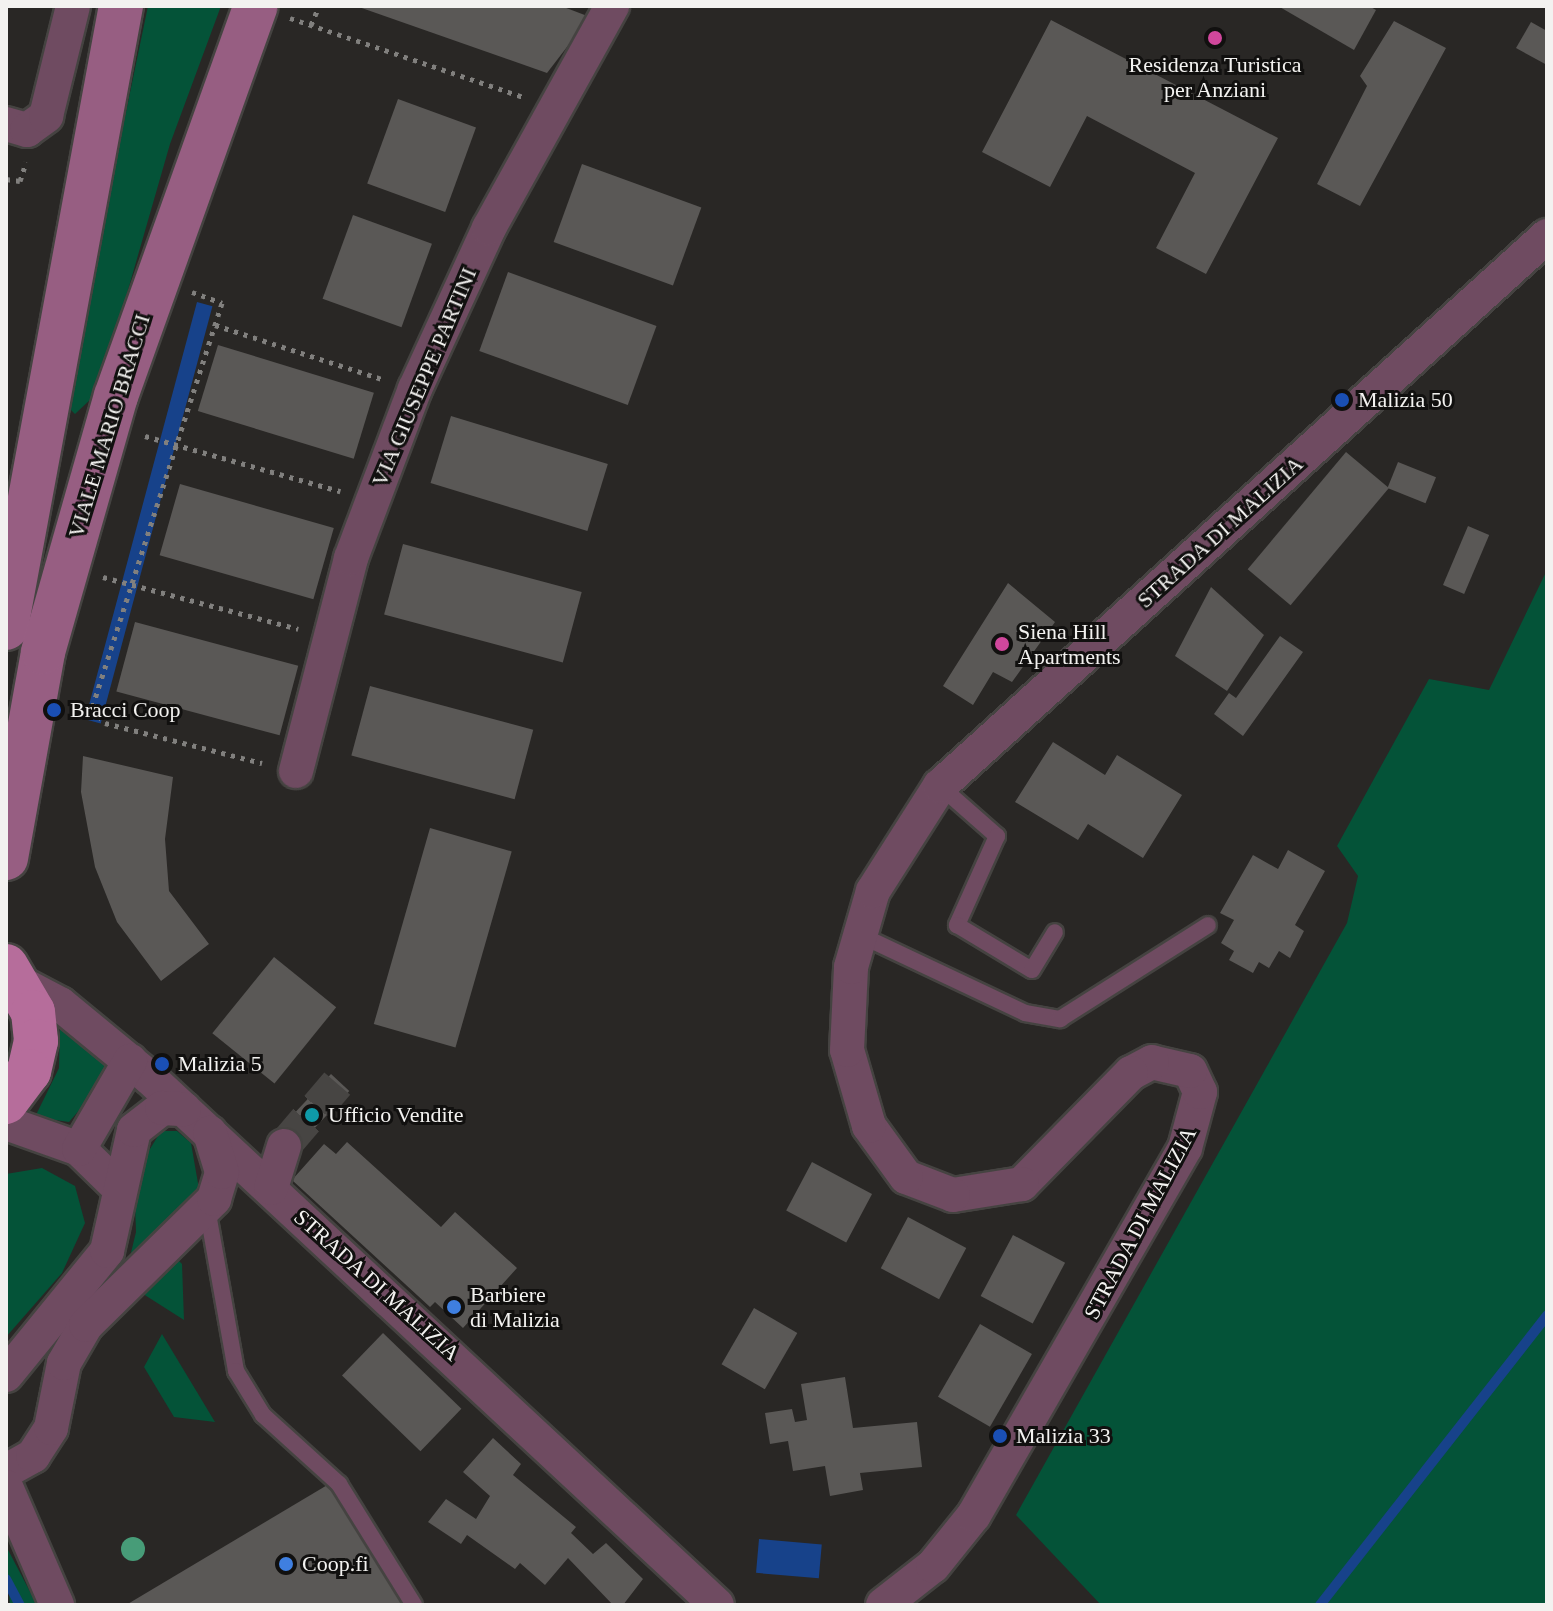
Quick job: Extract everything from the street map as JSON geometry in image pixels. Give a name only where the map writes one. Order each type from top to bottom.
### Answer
[{"type":"main road","name":"VIALE MARIO BRACCI","points":[[6,858],[43,652],[111,411],[256,6]]},
{"type":"main road","points":[[6,628],[115,9]]},
{"type":"main road","points":[[6,1102],[29,1071],[36,1041],[11,965]]},
{"type":"street","points":[[6,124],[27,130],[46,116],[73,6]]},
{"type":"street","name":"VIA GIUSEPPE PARTINI","points":[[296,771],[330,637],[372,499],[415,389],[552,107],[612,6]]},
{"type":"street","name":"STRADA DI MALIZIA","points":[[883,1605],[933,1566],[974,1515],[1185,1148],[1200,1092],[1190,1071],[1152,1062],[1131,1073],[1022,1184],[980,1195],[927,1188],[884,1152],[851,1080],[846,1010],[858,934],[893,852],[940,786],[1547,236]]},
{"type":"street","name":"STRADA DI MALIZIA","points":[[11,965],[130,1061],[210,1132],[717,1605]]},
{"type":"street","points":[[79,1149],[130,1061]]},
{"type":"street","points":[[6,1375],[107,1251],[119,1219],[117,1186],[134,1130],[162,1108],[184,1109]]},
{"type":"street","points":[[6,1123],[79,1149],[117,1186]]},
{"type":"street","points":[[6,1471],[45,1438],[64,1363],[86,1325],[207,1208],[222,1172],[210,1132]]},
{"type":"street","points":[[271,1188],[284,1146]]},
{"type":"street","points":[[6,1487],[57,1605]]},
{"type":"lane","points":[[940,786],[997,836],[957,925],[1032,970],[1055,932]]},
{"type":"lane","points":[[858,934],[1025,1013],[1060,1019],[1208,925]]},
{"type":"lane","points":[[207,1208],[226,1337],[241,1381],[263,1415],[339,1484],[414,1605]]},
{"type":"path","points":[[319,6],[311,25],[552,107]]},
{"type":"path","points":[[6,179],[20,181],[24,162]]},
{"type":"path","points":[[187,290],[222,303],[131,585],[95,717],[296,771]]},
{"type":"path","points":[[215,325],[415,389]]},
{"type":"path","points":[[142,436],[372,499]]},
{"type":"path","points":[[98,576],[330,637]]},
{"type":"green space","points":[[148,6],[221,6],[170,144],[107,363],[92,398],[75,414],[68,407],[70,381]]},
{"type":"green space","points":[[1547,570],[1547,1605],[1101,1605],[1016,1515],[1347,923],[1358,876],[1337,846],[1429,679],[1489,690]]},
{"type":"green space","points":[[60,1020],[105,1056],[107,1067],[106,1079],[69,1122],[35,1117],[59,1068]]},
{"type":"green space","points":[[161,1131],[177,1131],[191,1143],[199,1189],[129,1261],[136,1232],[134,1175]]},
{"type":"green space","points":[[42,1168],[75,1186],[85,1223],[62,1273],[6,1337],[6,1174]]},
{"type":"green space","points":[[178,1260],[182,1264],[184,1320],[140,1292]]},
{"type":"green space","points":[[162,1334],[215,1422],[174,1417],[144,1367]]},
{"type":"green space","points":[[6,1546],[37,1605],[10,1605]]},
{"type":"water","points":[[197,302],[212,306],[101,723],[85,719]]},
{"type":"water","points":[[759,1539],[822,1544],[819,1578],[756,1573]]},
{"type":"building","points":[[356,6],[561,6],[590,17],[547,73]]},
{"type":"building","points":[[1278,6],[1369,6],[1376,10],[1354,50]]},
{"type":"building","points":[[1051,20],[1278,138],[1206,274],[1156,248],[1195,173],[1087,116],[1050,187],[982,152]]},
{"type":"building","points":[[1394,21],[1446,48],[1360,206],[1317,184],[1367,86],[1360,76]]},
{"type":"building","points":[[1531,22],[1547,31],[1547,65],[1516,48]]},
{"type":"building","points":[[398,99],[476,127],[445,212],[367,184]]},
{"type":"building","points":[[582,164],[701,207],[673,285],[554,242]]},
{"type":"building","points":[[353,215],[432,244],[401,327],[323,299]]},
{"type":"building","points":[[508,272],[656,326],[628,405],[479,351]]},
{"type":"building","points":[[218,345],[374,393],[354,459],[198,411]]},
{"type":"building","points":[[451,416],[608,464],[587,531],[431,483]]},
{"type":"building","points":[[1346,452],[1389,488],[1291,605],[1248,569]]},
{"type":"building","points":[[1398,462],[1436,477],[1426,503],[1388,488]]},
{"type":"building","points":[[180,484],[334,528],[313,599],[160,555]]},
{"type":"building","points":[[1468,526],[1489,535],[1464,594],[1443,585]]},
{"type":"building","points":[[403,544],[582,592],[563,662],[384,615]]},
{"type":"building","name":"Siena Hill Apartments","points":[[1008,583],[1055,622],[1012,682],[993,672],[973,705],[943,686]]},
{"type":"building","points":[[1211,587],[1264,635],[1227,691],[1175,656]]},
{"type":"building","points":[[135,622],[298,666],[280,735],[116,692]]},
{"type":"building","points":[[1280,636],[1303,652],[1243,736],[1214,714],[1229,693],[1236,698]]},
{"type":"building","points":[[370,686],[533,730],[515,799],[351,756]]},
{"type":"building","points":[[1053,742],[1105,775],[1117,755],[1182,795],[1143,858],[1088,824],[1078,840],[1015,802]]},
{"type":"building","points":[[83,756],[173,777],[165,839],[169,891],[209,944],[161,981],[117,922],[95,867],[81,792]]},
{"type":"building","points":[[430,828],[512,851],[455,1048],[374,1024]]},
{"type":"building","points":[[1288,850],[1325,871],[1295,925],[1304,931],[1290,958],[1279,951],[1269,968],[1259,962],[1253,973],[1229,960],[1234,951],[1221,943],[1234,920],[1220,913],[1253,855],[1278,869]]},
{"type":"building","points":[[274,957],[336,1007],[274,1084],[212,1033]]},
{"type":"building","name":"Ufficio Vendite","points":[[331,1074],[349,1091],[291,1153],[273,1136]]},
{"type":"building","points":[[347,1142],[441,1227],[455,1212],[517,1268],[463,1328],[435,1302],[430,1307],[292,1180],[324,1144],[336,1154]]},
{"type":"building","points":[[812,1162],[872,1194],[846,1242],[786,1211]]},
{"type":"building","points":[[908,1217],[966,1248],[939,1299],[881,1268]]},
{"type":"building","points":[[1013,1235],[1065,1263],[1033,1324],[981,1296]]},
{"type":"building","points":[[754,1308],[797,1333],[765,1389],[722,1364]]},
{"type":"building","points":[[980,1324],[1032,1354],[990,1427],[938,1397]]},
{"type":"building","points":[[383,1333],[461,1409],[420,1451],[342,1375]]},
{"type":"building","points":[[845,1377],[853,1428],[917,1422],[922,1467],[860,1473],[863,1490],[830,1496],[825,1466],[793,1471],[788,1441],[770,1444],[765,1413],[792,1409],[795,1422],[807,1420],[801,1384]]},
{"type":"building","points":[[493,1438],[521,1464],[513,1475],[576,1527],[571,1533],[593,1554],[606,1543],[643,1579],[623,1605],[613,1605],[568,1558],[545,1585],[520,1563],[515,1569],[467,1535],[461,1544],[428,1522],[446,1499],[476,1519],[490,1496],[463,1472]]},
{"type":"building","name":"Coop.fi","points":[[329,1484],[402,1605],[126,1605]]},
{"type":"waterway","points":[[1320,1605],[1547,1315]]},
{"type":"waterway","points":[[6,1579],[20,1605]]},
{"type":"tunnel","points":[[284,1146],[337,1084]]},
{"type":"place","name":"Residenza Turistica per Anziani","points":[[1215,38]]},
{"type":"place","name":"Malizia 50","points":[[1342,400]]},
{"type":"place","name":"Siena Hill Apartments","points":[[1002,644]]},
{"type":"place","name":"Bracci Coop","points":[[54,710]]},
{"type":"place","name":"Malizia 5","points":[[162,1064]]},
{"type":"place","name":"Ufficio Vendite","points":[[312,1115]]},
{"type":"place","name":"Barbiere di Malizia","points":[[454,1307]]},
{"type":"place","name":"Malizia 33","points":[[1000,1436]]},
{"type":"place","name":"Coop.fi","points":[[286,1564]]}]
